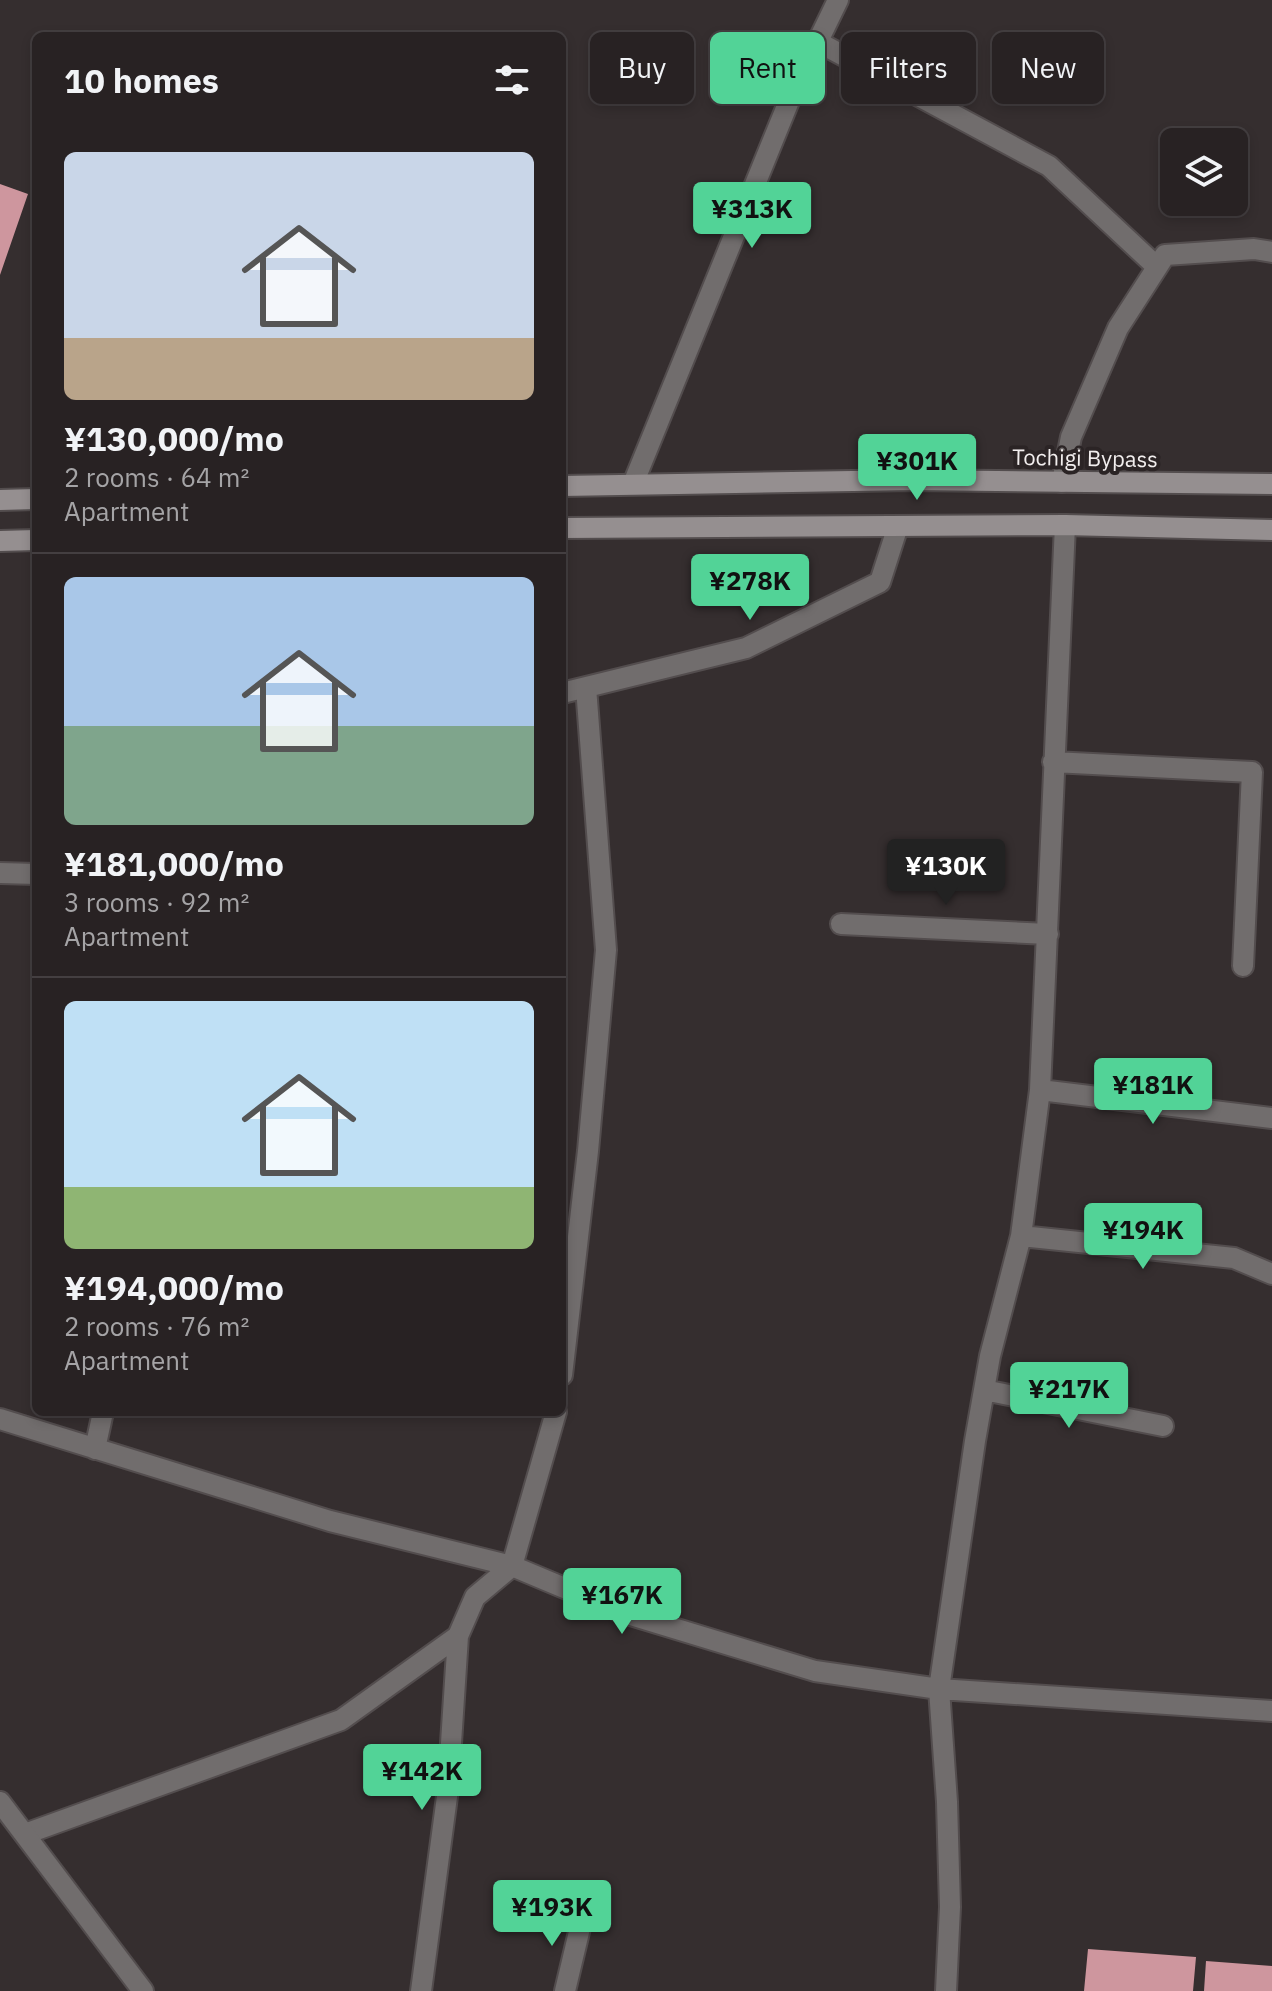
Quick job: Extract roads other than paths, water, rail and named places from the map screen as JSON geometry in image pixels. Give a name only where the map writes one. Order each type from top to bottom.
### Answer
[{"type":"main road","name":"Tochigi Bypass","points":[[566,486],[913,480],[1272,484]]},
{"type":"main road","points":[[0,500],[32,499]]},
{"type":"main road","points":[[566,528],[1065,525],[1272,530]]},
{"type":"main road","points":[[0,541],[32,540]]},
{"type":"street","points":[[823,32],[838,0]]},
{"type":"street","points":[[825,46],[1049,166],[1157,267]]},
{"type":"street","points":[[633,484],[788,104]]},
{"type":"street","points":[[1062,482],[1071,437],[1118,328],[1165,255],[1254,249],[1272,252]]},
{"type":"street","points":[[946,1991],[949,1892],[947,1802],[939,1689],[990,1356],[1021,1236],[1040,1090],[1065,525]]},
{"type":"street","points":[[566,692],[746,648],[880,582],[898,526]]},
{"type":"street","points":[[566,1341],[588,1151],[606,950],[586,687]]},
{"type":"street","points":[[1053,762],[1252,772],[1243,966]]},
{"type":"street","points":[[0,873],[32,874]]},
{"type":"street","points":[[841,924],[1048,934]]},
{"type":"street","points":[[1040,1090],[1272,1118]]},
{"type":"street","points":[[1021,1236],[1234,1258],[1272,1274]]},
{"type":"street","points":[[984,1390],[1163,1426]]},
{"type":"street","points":[[95,1449],[102,1416]]},
{"type":"street","points":[[421,1991],[448,1789],[458,1636],[475,1597],[512,1566],[555,1416]]},
{"type":"street","points":[[0,1419],[330,1521],[512,1566],[624,1613],[815,1671],[939,1689],[1272,1711]]},
{"type":"street","points":[[25,1834],[341,1720],[458,1636]]},
{"type":"street","points":[[0,1802],[143,1991]]},
{"type":"street","points":[[565,1991],[583,1915]]}]
